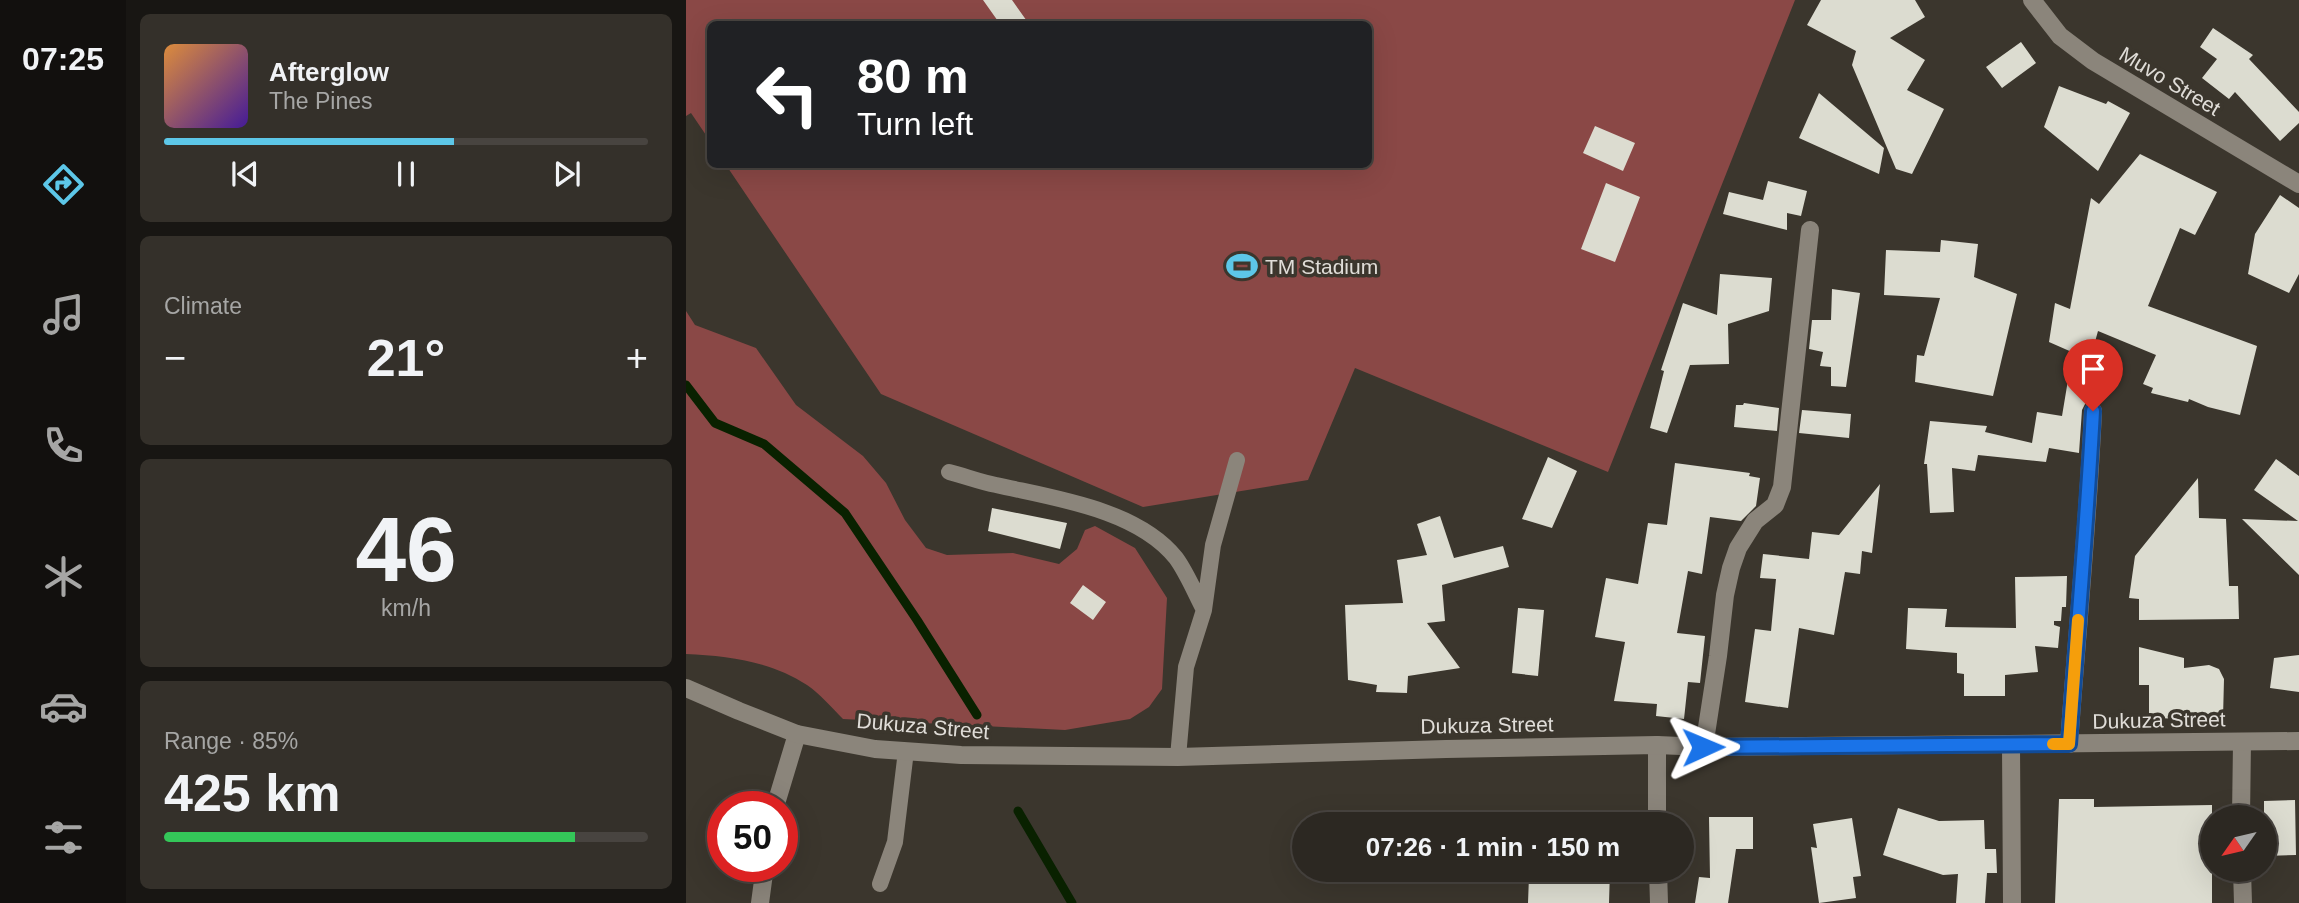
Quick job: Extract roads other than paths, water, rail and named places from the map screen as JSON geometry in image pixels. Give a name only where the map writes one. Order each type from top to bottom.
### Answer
[{"type":"street","name":"Muvo Street","points":[[2032,0],[2060,36],[2093,61],[2299,184]]},
{"type":"street","points":[[1703,747],[1731,568],[1738,548],[1755,521],[1775,505],[1782,487],[1810,230]]},
{"type":"street","points":[[2069,744],[2089,499],[2093,411]]},
{"type":"street","name":"Dukuza Street","points":[[686,688],[797,734],[875,749],[961,755],[1178,757],[1446,748],[2299,741]]},
{"type":"street","points":[[780,791],[797,734]]},
{"type":"street","points":[[2241,805],[2242,742]]},
{"type":"street","points":[[1657,745],[1657,812]]},
{"type":"street","points":[[2011,745],[2012,903]]},
{"type":"street","points":[[760,903],[763,882]]},
{"type":"street","points":[[1658,882],[1659,903]]},
{"type":"street","points":[[2242,882],[2243,903]]},
{"type":"lane","points":[[1178,757],[1186,667],[1204,610],[1213,545],[1237,460]]},
{"type":"lane","points":[[949,472],[1055,497],[1133,524],[1158,541],[1176,559],[1204,610]]},
{"type":"lane","points":[[880,884],[895,842],[906,751]]},
{"type":"waterway","points":[[686,385],[715,423],[764,444],[845,513],[977,715]]},
{"type":"waterway","points":[[1018,811],[1072,903]]},
{"type":"place","name":"TM Stadium","points":[[1242,266]]}]
